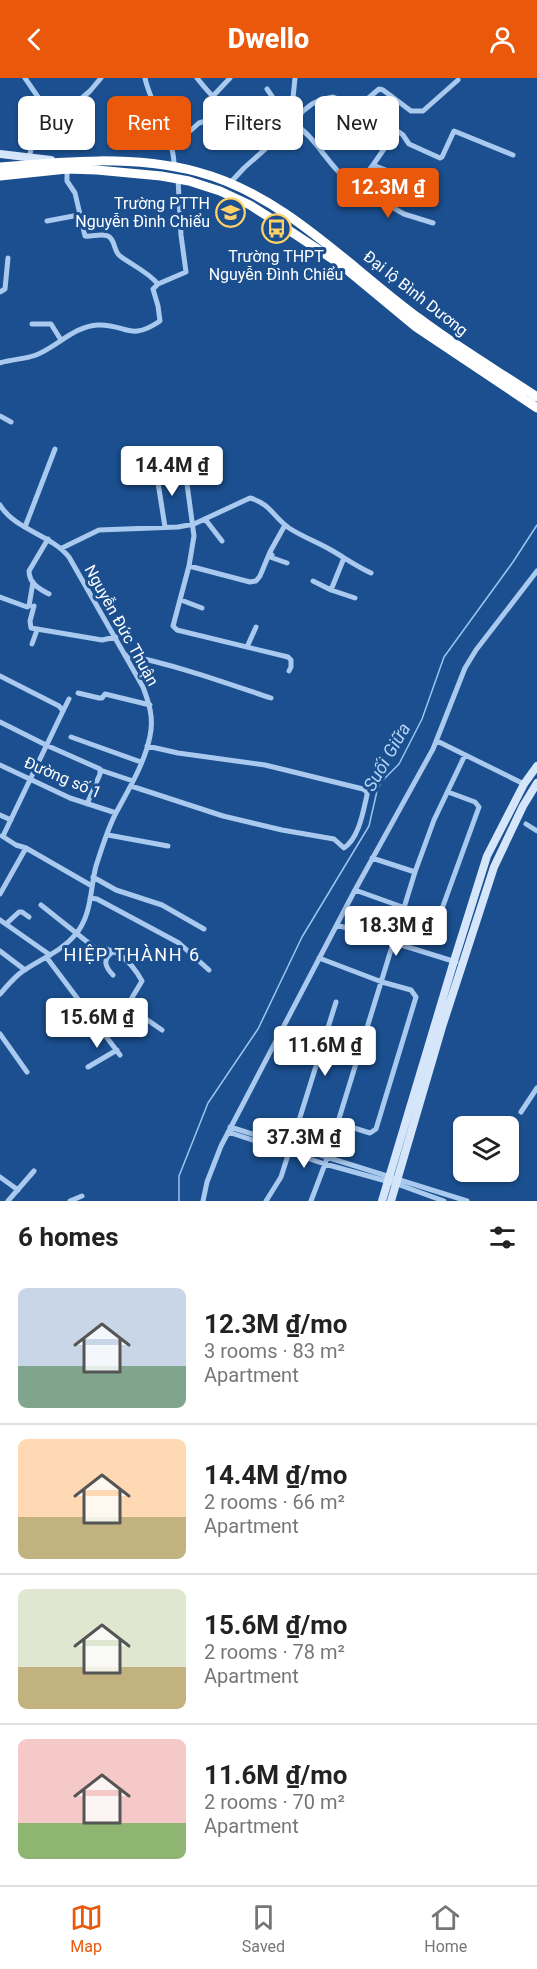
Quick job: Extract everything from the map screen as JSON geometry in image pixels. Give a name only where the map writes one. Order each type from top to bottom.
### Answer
[{"type":"highway","name":"Đại lộ Bình Dương","points":[[0,167],[58,161],[109,161],[174,166],[230,183],[264,200],[283,213],[348,259],[420,319],[537,397]]},
{"type":"highway","points":[[174,166],[175,179]]},
{"type":"highway","name":"Đại lộ Bình Dương","points":[[0,176],[67,169],[128,172],[175,179],[220,191],[250,205],[340,264],[416,327],[537,408]]},
{"type":"street","points":[[25,78],[37,96]]},
{"type":"street","points":[[84,96],[101,78]]},
{"type":"street","points":[[145,78],[149,96]]},
{"type":"street","points":[[197,78],[211,96]]},
{"type":"street","points":[[213,96],[230,78]]},
{"type":"street","points":[[293,96],[295,78]]},
{"type":"street","points":[[303,112],[312,105],[333,97],[358,107],[379,89],[411,111],[423,111],[458,80]]},
{"type":"street","points":[[267,89],[272,96]]},
{"type":"street","points":[[191,130],[198,123],[203,122]]},
{"type":"street","points":[[303,131],[336,170],[356,186],[404,214],[433,223]]},
{"type":"street","points":[[356,186],[395,133],[399,132],[410,144],[440,158],[454,131],[513,155]]},
{"type":"street","points":[[29,157],[31,150]]},
{"type":"street","points":[[172,150],[174,166]]},
{"type":"street","points":[[230,183],[262,150]]},
{"type":"street","points":[[0,154],[58,161]]},
{"type":"street","points":[[373,165],[424,185]]},
{"type":"street","points":[[67,169],[67,181],[75,193],[85,236],[109,237],[118,254],[159,284]]},
{"type":"street","points":[[0,363],[14,358],[36,355],[82,328],[98,325],[133,332],[160,321],[153,289],[186,272],[175,179]]},
{"type":"street","points":[[47,221],[79,215]]},
{"type":"street","points":[[0,292],[5,289],[8,258]]},
{"type":"street","points":[[32,324],[51,324],[61,340]]},
{"type":"street","points":[[0,416],[11,422]]},
{"type":"street","points":[[175,448],[183,454],[194,536],[174,628],[288,657],[291,660],[289,671]]},
{"type":"street","points":[[25,526],[55,449]]},
{"type":"street","points":[[156,470],[165,527]]},
{"type":"street","points":[[62,548],[77,542],[93,531],[194,524],[250,498],[266,505],[286,526],[305,538],[328,548],[371,573]]},
{"type":"street","name":"Nguyễn Đức Thuận","points":[[0,505],[7,515],[62,548],[69,557],[143,687],[152,717],[151,734],[147,746],[132,783],[116,813],[93,877],[86,917],[77,933],[48,956],[3,985],[0,994]]},
{"type":"street","points":[[205,519],[222,541]]},
{"type":"street","points":[[189,566],[250,582],[256,581],[286,526]]},
{"type":"street","points":[[286,526],[270,557],[287,563]]},
{"type":"street","points":[[48,539],[29,571],[29,577],[35,585],[49,594]]},
{"type":"street","points":[[331,590],[344,558]]},
{"type":"street","points":[[202,1201],[211,1170],[229,1130],[372,858],[437,741],[459,680],[468,662],[537,571]]},
{"type":"street","points":[[313,581],[355,598]]},
{"type":"street","points":[[0,597],[27,607],[33,582]]},
{"type":"street","points":[[181,600],[202,608]]},
{"type":"street","points":[[34,606],[30,621],[31,628],[102,640],[116,637]]},
{"type":"street","points":[[247,647],[256,627]]},
{"type":"street","points":[[32,644],[37,630]]},
{"type":"street","points":[[126,655],[192,672],[271,698]]},
{"type":"street","points":[[0,676],[61,708]]},
{"type":"street","points":[[78,693],[99,698],[105,694],[150,705]]},
{"type":"street","points":[[69,699],[61,708],[11,820],[1,836],[92,886]]},
{"type":"street","points":[[0,722],[94,765],[100,770],[224,816],[282,830],[334,839],[344,848],[350,843],[361,819],[367,795],[363,789],[265,765],[178,753],[147,746]]},
{"type":"street","points":[[71,737],[141,762]]},
{"type":"street","points":[[437,741],[524,784]]},
{"type":"street","points":[[321,1201],[312,1199],[338,1123],[404,906],[434,820],[465,755]]},
{"type":"street","name":"Đường số 1","points":[[0,765],[70,798],[116,813]]},
{"type":"street","points":[[382,1201],[487,856],[524,784],[537,766]]},
{"type":"street","points":[[87,804],[100,770]]},
{"type":"street","points":[[391,1201],[462,964],[498,856],[537,783]]},
{"type":"street","points":[[355,890],[433,918],[439,917],[478,807],[475,802],[448,792]]},
{"type":"street","points":[[0,814],[11,820]]},
{"type":"street","points":[[526,824],[537,831]]},
{"type":"street","points":[[108,835],[168,846]]},
{"type":"street","points":[[0,894],[26,848]]},
{"type":"street","points":[[372,858],[415,872]]},
{"type":"street","points":[[93,877],[116,890],[162,905],[204,929]]},
{"type":"street","points":[[90,898],[97,899],[179,943],[209,970]]},
{"type":"street","points":[[41,905],[95,948],[113,952],[128,960],[142,980],[127,1006],[162,1030]]},
{"type":"street","points":[[6,924],[19,912],[29,917]]},
{"type":"street","points":[[0,920],[48,956],[118,1053],[88,1067]]},
{"type":"street","points":[[337,926],[462,964]]},
{"type":"street","points":[[0,951],[25,970]]},
{"type":"street","points":[[113,952],[105,962],[105,966],[113,975]]},
{"type":"street","points":[[319,958],[382,982],[411,990],[416,997],[376,1129],[370,1133],[338,1123]]},
{"type":"street","points":[[266,1201],[281,1177],[336,1002]]},
{"type":"street","points":[[0,1034],[27,1072]]},
{"type":"street","points":[[521,1112],[537,1088]]},
{"type":"street","points":[[229,1130],[290,1149],[325,1164],[397,1181],[466,1201]]},
{"type":"street","points":[[290,1149],[327,1156],[389,1179]]},
{"type":"street","points":[[8,1201],[34,1172]]},
{"type":"street","points":[[0,1177],[18,1190]]},
{"type":"street","points":[[397,1181],[444,1201]]},
{"type":"street","points":[[70,1201],[82,1196]]},
{"type":"waterway","name":"Suối Giữa","points":[[179,1201],[179,1176],[208,1103],[258,1029],[302,937],[369,826],[377,791],[381,782],[399,764],[422,719],[444,657],[537,525]]},
{"type":"place","name":"Trường PTTH Nguyễn Đình Chiểu","points":[[231,212]]},
{"type":"place","name":"Trường THPT Nguyễn Đình Chiểu","points":[[276,228]]},
{"type":"district","name":"HIỆP THÀNH 6","points":[[132,955]]}]
